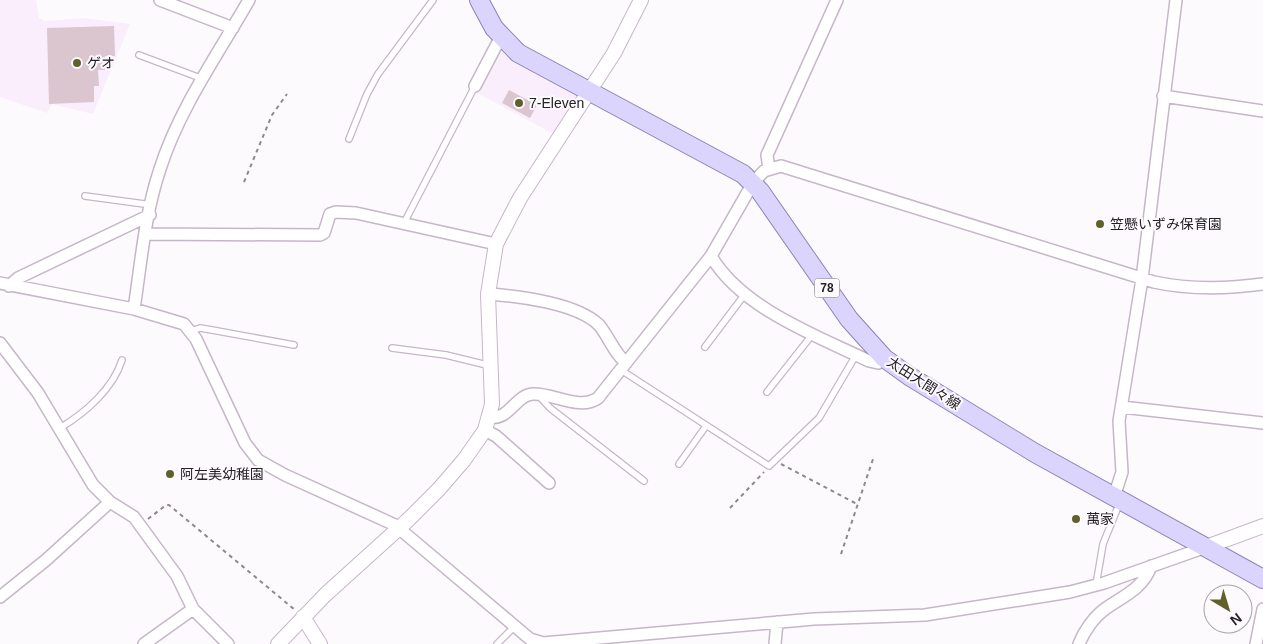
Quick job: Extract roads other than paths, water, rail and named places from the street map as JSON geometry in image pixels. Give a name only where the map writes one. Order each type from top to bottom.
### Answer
[{"type":"main road","name":"太田大間々線","points":[[479,0],[489,20],[502,39],[518,53],[732,166],[753,183],[849,319],[884,358],[917,381],[1118,499],[1263,579]]},
{"type":"street","points":[[160,0],[233,28]]},
{"type":"street","points":[[134,309],[146,234],[165,154],[203,80],[250,0]]},
{"type":"street","points":[[278,644],[301,615],[400,528],[439,489],[469,454],[485,430],[490,417],[493,390],[488,294],[496,244],[520,198],[591,92],[614,54],[641,0]]},
{"type":"street","points":[[769,169],[767,155],[837,0]]},
{"type":"street","points":[[1118,499],[1122,472],[1119,421],[1142,279],[1176,0]]},
{"type":"street","points":[[475,86],[497,44],[502,39]]},
{"type":"street","points":[[1164,96],[1263,111]]},
{"type":"street","points":[[490,417],[502,416],[527,396],[538,395],[583,402],[594,401],[711,256],[753,183],[769,169],[781,166],[1142,279],[1193,288],[1227,288],[1263,284]]},
{"type":"street","points":[[5,284],[151,210]]},
{"type":"street","points":[[146,234],[320,235],[324,233],[330,214],[336,212],[356,213],[496,244]]},
{"type":"street","points":[[711,256],[717,267],[745,294],[812,335],[875,363],[884,358]]},
{"type":"street","points":[[5,284],[134,309],[179,322],[191,331],[228,404],[245,443],[258,460],[270,468],[388,520],[400,528],[530,639],[543,643],[777,622],[918,616],[1070,592],[1096,586],[1263,526]]},
{"type":"street","points":[[488,294],[565,307],[581,314],[598,326],[624,366]]},
{"type":"street","points":[[0,343],[16,362],[60,428],[93,485],[110,502],[134,517],[177,576],[193,609],[228,644]]},
{"type":"street","points":[[1122,407],[1263,423]]},
{"type":"street","points":[[485,430],[496,436],[549,483]]},
{"type":"street","points":[[0,597],[46,560],[110,502]]},
{"type":"street","points":[[1079,644],[1100,613],[1134,591],[1146,577],[1151,566]]},
{"type":"street","points":[[144,644],[193,609]]},
{"type":"street","points":[[1256,644],[1263,609]]},
{"type":"street","points":[[301,615],[320,644]]},
{"type":"street","points":[[776,644],[777,622]]},
{"type":"lane","points":[[348,139],[366,94],[378,74],[433,0]]},
{"type":"lane","points":[[139,56],[203,80]]},
{"type":"lane","points":[[404,223],[475,86]]},
{"type":"lane","points":[[85,196],[151,210]]},
{"type":"lane","points":[[706,347],[745,294]]},
{"type":"lane","points":[[191,331],[200,328],[294,345]]},
{"type":"lane","points":[[767,392],[812,335]]},
{"type":"lane","points":[[392,348],[446,355],[492,366]]},
{"type":"lane","points":[[624,366],[706,426],[769,466],[819,418],[856,355]]},
{"type":"lane","points":[[60,428],[106,389],[116,376],[122,360]]},
{"type":"lane","points":[[538,395],[550,408],[644,481]]},
{"type":"lane","points":[[679,464],[706,426]]},
{"type":"lane","points":[[1096,586],[1104,544],[1118,499]]},
{"type":"lane","points":[[497,644],[515,626]]},
{"type":"place","name":"ゲオ","points":[[77,63]]},
{"type":"place","name":"7-Eleven","points":[[519,103]]},
{"type":"place","name":"笠懸いずみ保育園","points":[[1100,224]]},
{"type":"place","name":"阿左美幼稚園","points":[[170,474]]},
{"type":"place","name":"萬家","points":[[1076,519]]}]
